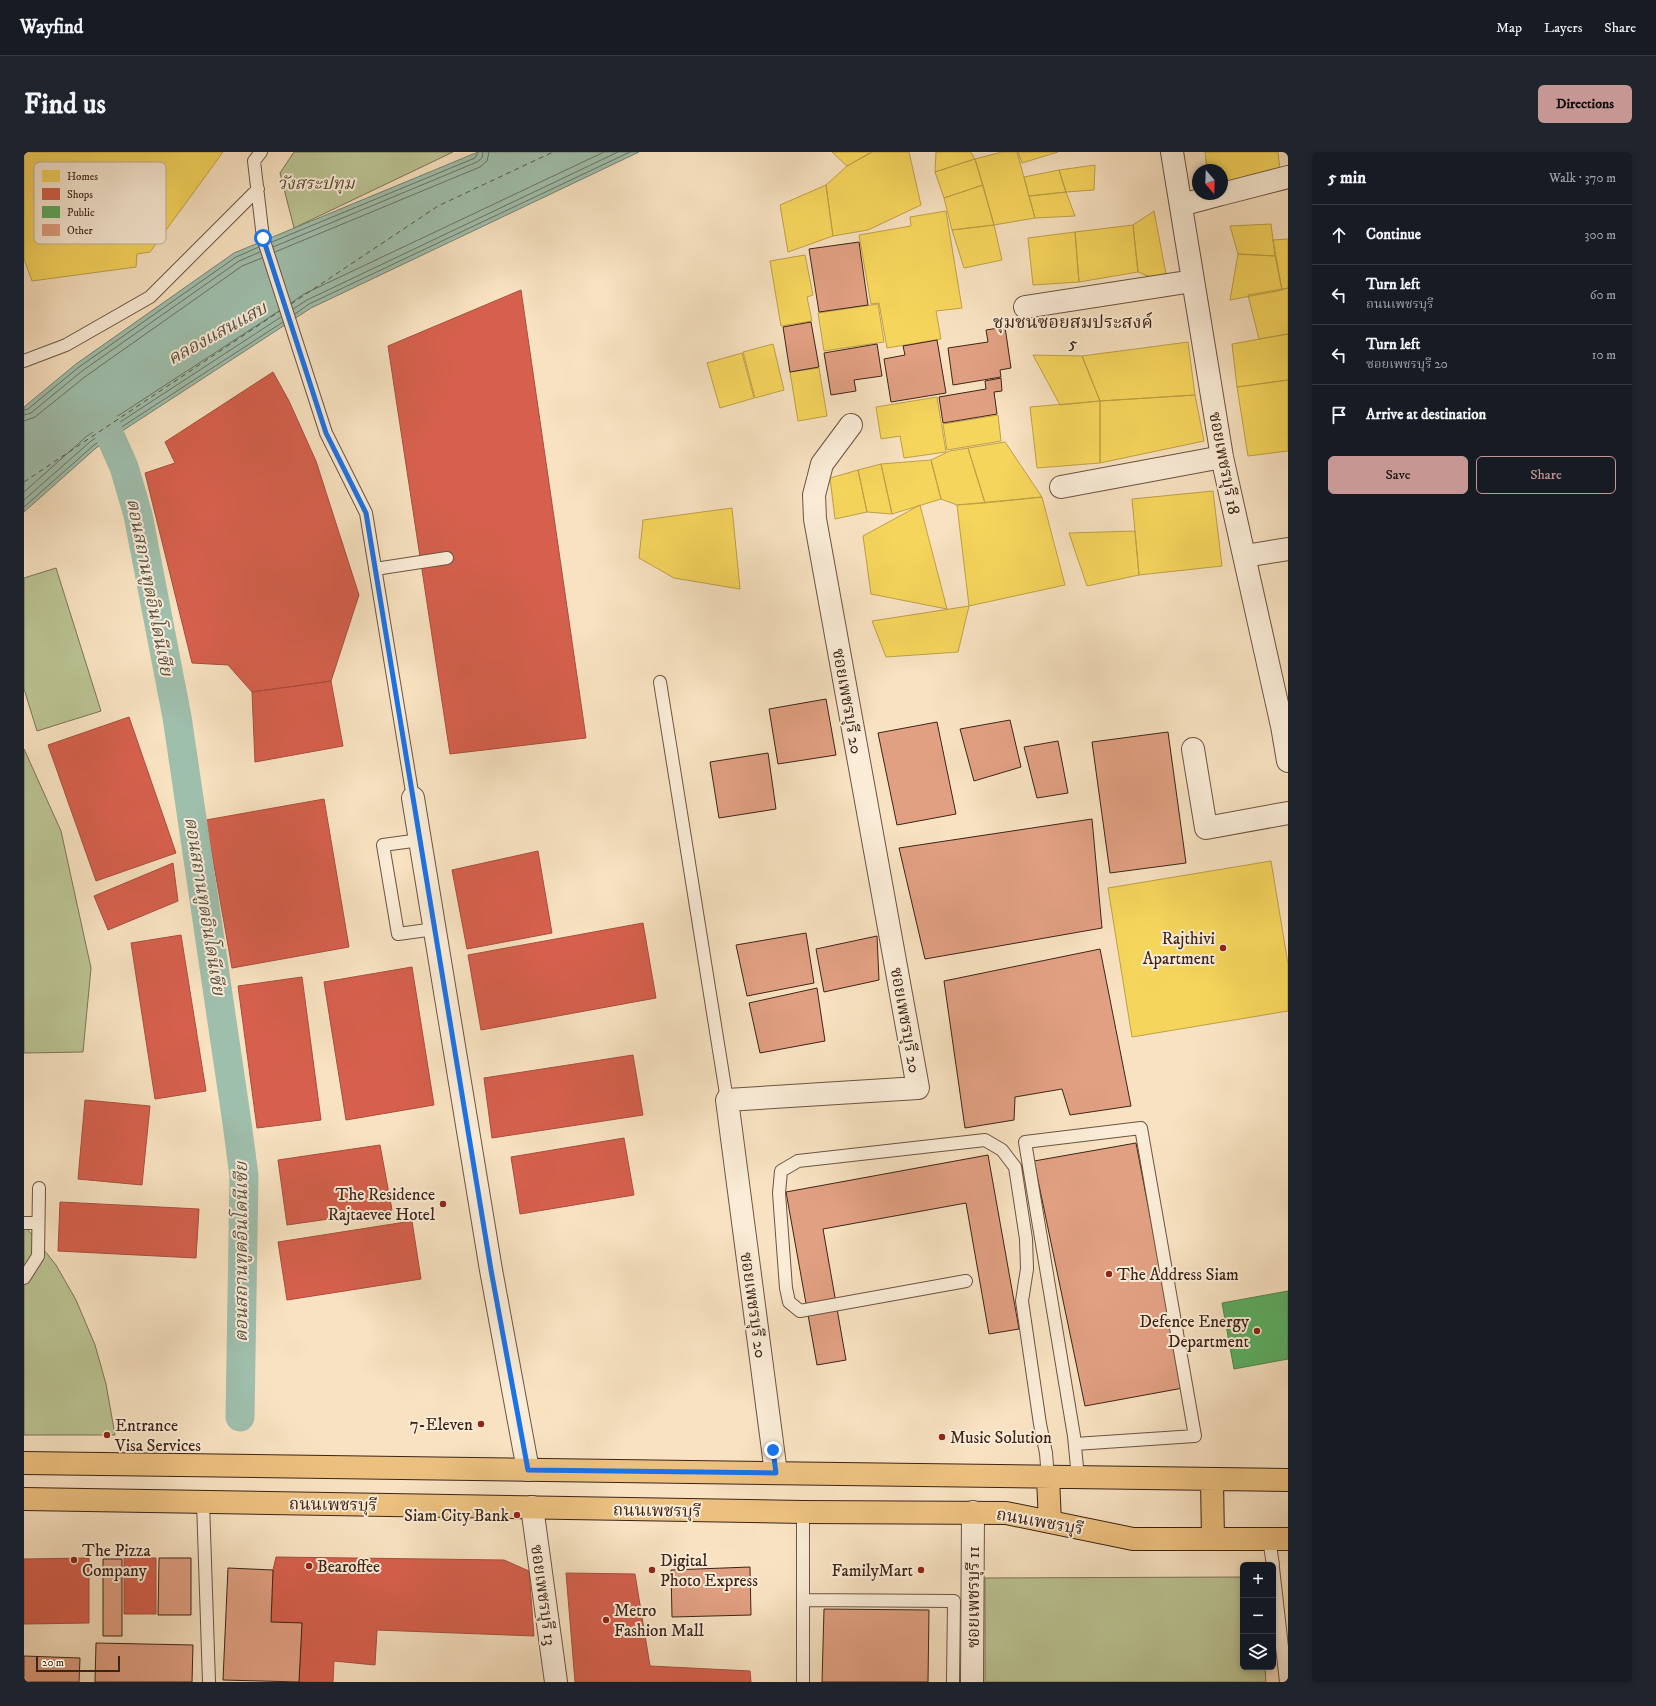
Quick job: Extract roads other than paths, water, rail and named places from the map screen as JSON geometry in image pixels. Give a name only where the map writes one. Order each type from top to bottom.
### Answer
[{"type":"main road","points":[[24,1463],[1048,1478],[1288,1480]]},
{"type":"main road","points":[[1048,1478],[1050,1522]]},
{"type":"main road","points":[[1212,1480],[1213,1539]]},
{"type":"main road","name":"ถนนเพชรบุรี","points":[[24,1499],[802,1512],[1006,1513],[1133,1539],[1278,1539]]},
{"type":"street","name":"ซอยเพชรบุรี 18","points":[[1172,152],[1222,457],[1285,725],[1288,761]]},
{"type":"street","points":[[1228,192],[1288,177]]},
{"type":"street","points":[[1181,205],[1200,200]]},
{"type":"street","points":[[1025,307],[1193,281]]},
{"type":"street","name":"ซอยเพชรบุรี 20","points":[[776,1473],[727,1100],[918,1088],[815,519],[814,495],[822,464],[851,425]]},
{"type":"street","points":[[1061,488],[1222,457]]},
{"type":"street","points":[[1245,556],[1288,549]]},
{"type":"street","points":[[1193,749],[1206,828],[1288,814]]},
{"type":"street","points":[[414,798],[491,1270],[528,1470]]},
{"type":"street","name":"ซอยเพชรบุรี 13","points":[[532,1507],[556,1682]]},
{"type":"street","name":"ซอยเพชรบุรี 11","points":[[972,1682],[973,1512]]},
{"type":"lane","points":[[261,152],[254,161],[263,238],[326,433],[366,513],[414,798]]},
{"type":"lane","points":[[24,361],[66,345],[150,297],[258,189]]},
{"type":"lane","points":[[375,569],[447,558]]},
{"type":"lane","points":[[660,682],[727,1100]]},
{"type":"lane","points":[[420,840],[383,846],[398,934],[435,929]]},
{"type":"lane","points":[[1075,1444],[1196,1436],[1142,1128],[1025,1142],[1075,1444],[1078,1478]]},
{"type":"lane","points":[[966,1281],[800,1311],[789,1302],[786,1288],[779,1193],[782,1170],[798,1161],[985,1140],[1002,1150],[1015,1168],[1026,1239],[1027,1269],[1022,1301],[1040,1424],[1046,1453],[1048,1478]]},
{"type":"lane","points":[[24,1278],[38,1256],[39,1188]]},
{"type":"lane","points":[[24,1223],[38,1223]]},
{"type":"lane","points":[[203,1502],[209,1682]]},
{"type":"lane","points":[[802,1512],[803,1682]]},
{"type":"lane","points":[[1274,1562],[1278,1539]]},
{"type":"lane","points":[[1276,1594],[1286,1682]]},
{"type":"lane","points":[[803,1600],[954,1601],[953,1682]]},
{"type":"water","name":"คลองแสนแสบ","points":[[478,152],[639,152],[311,308],[96,448],[24,512],[24,407],[76,364],[234,253]]},
{"type":"waterway","name":"ตอนสถานทูตอินโดนีเซีย","points":[[97,406],[124,467],[138,515],[177,717],[237,1123],[244,1176],[240,1417]]},
{"type":"place","name":"Rajthivi Apartment","points":[[1223,948]]},
{"type":"place","name":"The Residence Rajtaevee Hotel","points":[[443,1204]]},
{"type":"place","name":"The Address Siam","points":[[1109,1274]]},
{"type":"place","name":"Defence Energy Department","points":[[1257,1331]]},
{"type":"place","name":"7-Eleven","points":[[481,1424]]},
{"type":"place","name":"Entrance Visa Services","points":[[107,1435]]},
{"type":"place","name":"Music Solution","points":[[942,1437]]},
{"type":"place","name":"Siam City Bank","points":[[517,1515]]},
{"type":"place","name":"The Pizza Company","points":[[74,1560]]},
{"type":"place","name":"Bearoffee","points":[[309,1566]]},
{"type":"place","name":"Digital Photo Express","points":[[652,1570]]},
{"type":"place","name":"FamilyMart","points":[[921,1570]]},
{"type":"place","name":"Metro Fashion Mall","points":[[606,1620]]},
{"type":"district","name":"ชุมชนซอยสมประสงค์ 5","points":[[1073,332]]},
{"type":"park label","name":"วังสระปทุม","points":[[316,183]]}]
